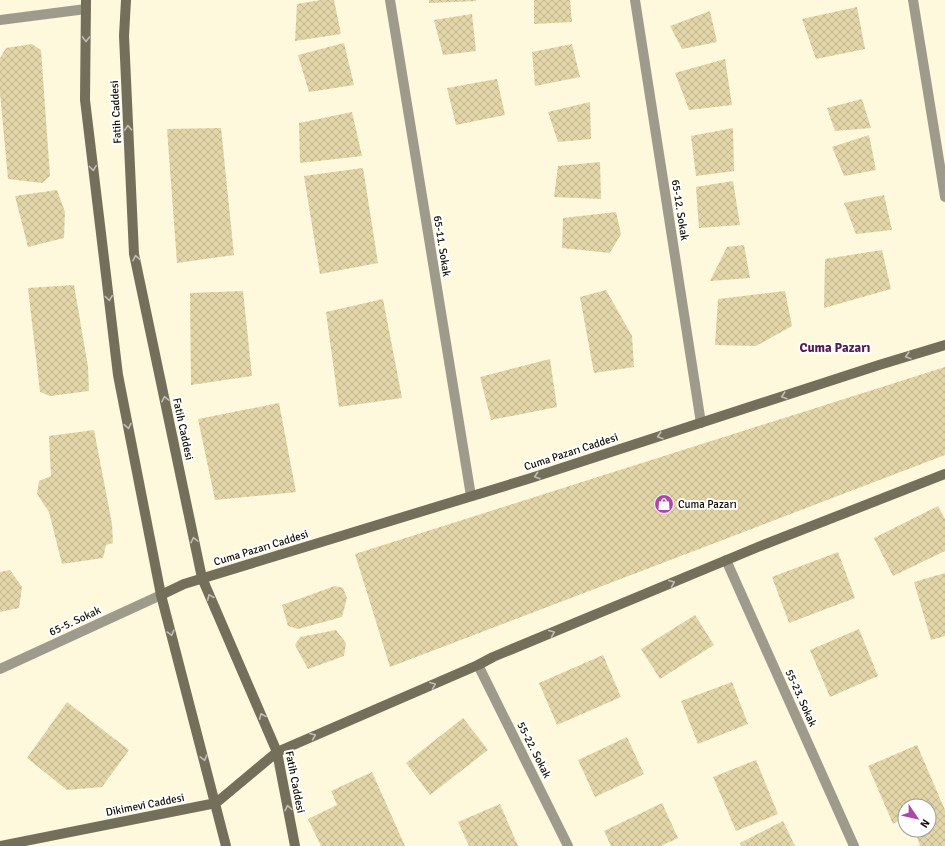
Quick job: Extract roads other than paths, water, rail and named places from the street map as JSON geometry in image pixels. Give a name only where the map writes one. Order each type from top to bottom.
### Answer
[{"type":"street","name":"Fatih Caddesi","points":[[126,0],[124,36],[134,254],[202,578],[278,752],[295,846]]},
{"type":"street","name":"65-11. Sokak","points":[[390,0],[471,496]]},
{"type":"street","name":"65-12. Sokak","points":[[635,0],[701,423]]},
{"type":"street","points":[[912,0],[945,197]]},
{"type":"street","points":[[0,20],[86,4],[85,100],[118,375],[161,595],[226,846]]},
{"type":"street","name":"Cuma Pazarı Caddesi","points":[[161,595],[184,584],[202,578],[471,496],[945,345]]},
{"type":"street","points":[[278,752],[478,665],[493,657],[726,560],[945,474]]},
{"type":"street","name":"55-23. Sokak","points":[[726,560],[854,846]]},
{"type":"street","name":"65-5. Sokak","points":[[0,670],[161,595]]},
{"type":"street","name":"55-22. Sokak","points":[[478,665],[568,846]]},
{"type":"street","name":"Dikimevi Caddesi","points":[[0,846],[216,803],[278,752]]},
{"type":"place","name":"Cuma Pazarı","points":[[664,504]]},
{"type":"district","name":"Cuma Pazarı","points":[[835,348]]}]
